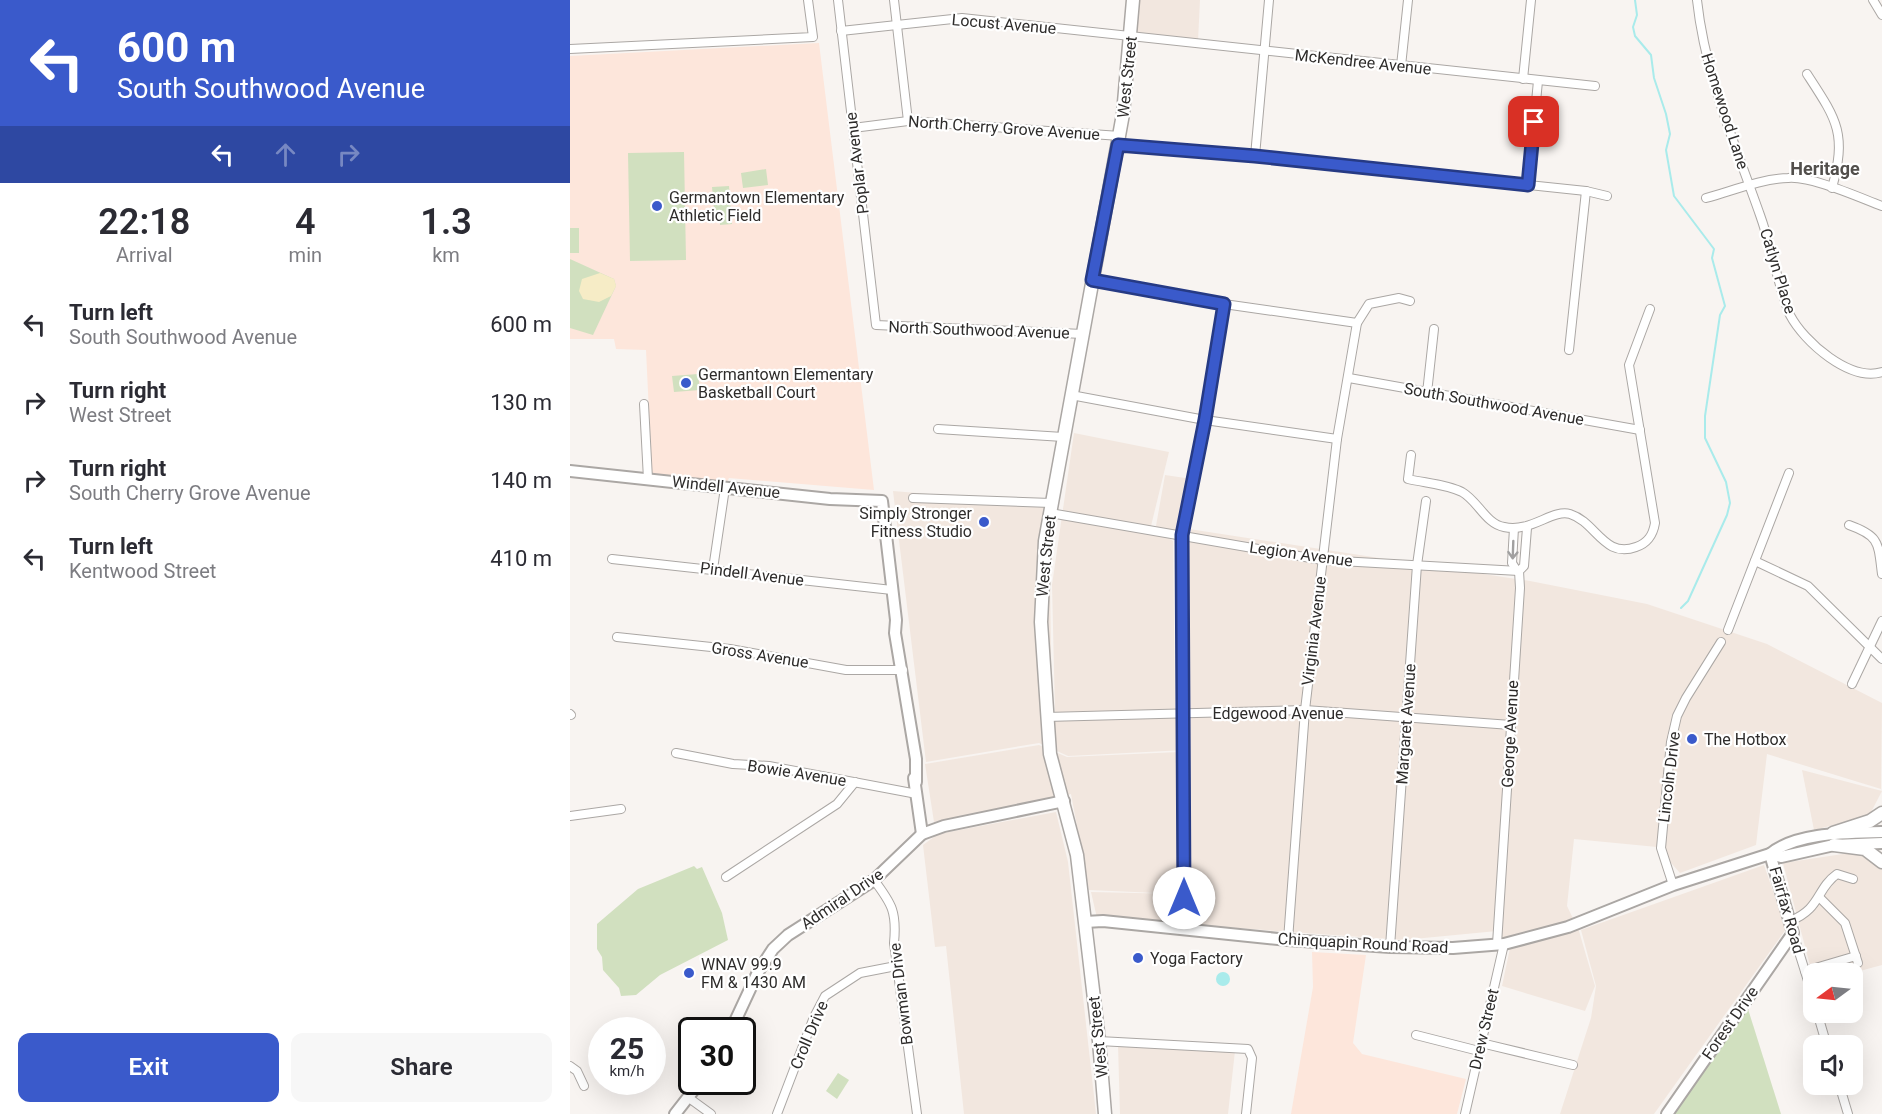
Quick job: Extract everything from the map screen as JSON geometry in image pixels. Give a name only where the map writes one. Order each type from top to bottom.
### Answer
[{"type":"main road","name":"West Street","points":[[1105,1114],[1099,1041],[1077,855],[1050,754],[1041,622],[1042,570],[1063,437],[1119,140],[1133,0]]},
{"type":"main road","points":[[1834,839],[1882,813]]},
{"type":"main road","points":[[1834,839],[1864,849],[1882,862]]},
{"type":"street","points":[[570,49],[813,37],[808,0]]},
{"type":"street","name":"Poplar Avenue","points":[[838,0],[876,325]]},
{"type":"street","points":[[894,0],[908,120]]},
{"type":"street","points":[[1255,156],[1269,0]]},
{"type":"street","points":[[1401,66],[1408,0]]},
{"type":"street","points":[[1523,79],[1531,0]]},
{"type":"street","name":"Homewood Lane","points":[[1697,0],[1705,53],[1716,93],[1750,187]]},
{"type":"street","points":[[1873,0],[1882,15]]},
{"type":"street","name":"Locust Avenue","points":[[841,31],[962,18],[1131,36]]},
{"type":"street","name":"McKendree Avenue","points":[[1131,36],[1595,86]]},
{"type":"street","points":[[1807,74],[1838,129],[1839,157],[1832,188]]},
{"type":"street","points":[[1528,185],[1538,81]]},
{"type":"street","name":"North Cherry Grove Avenue","points":[[853,128],[908,120],[1119,140],[1586,191],[1607,196]]},
{"type":"street","points":[[1706,198],[1770,180],[1791,177],[1832,188],[1882,206]]},
{"type":"street","name":"Catlyn Place","points":[[1750,187],[1770,243],[1785,302],[1798,329],[1814,347],[1862,374],[1882,372]]},
{"type":"street","points":[[1569,350],[1586,191]]},
{"type":"street","points":[[1092,280],[1224,304],[1357,323],[1369,304],[1400,298],[1410,300]]},
{"type":"street","points":[[1184,930],[1182,535],[1205,420],[1224,304]]},
{"type":"street","points":[[1411,455],[1408,479],[1463,493],[1495,524],[1527,528],[1555,515],[1568,513],[1582,521],[1610,547],[1632,548],[1648,540],[1655,523],[1629,365],[1650,309]]},
{"type":"street","name":"Virginia Avenue","points":[[1288,940],[1305,710],[1337,440],[1357,323]]},
{"type":"street","name":"North Southwood Avenue","points":[[876,325],[1083,334]]},
{"type":"street","points":[[1427,393],[1434,329]]},
{"type":"street","name":"South Southwood Avenue","points":[[1349,378],[1640,430]]},
{"type":"street","points":[[1071,395],[1205,420],[1337,440]]},
{"type":"street","points":[[644,404],[648,479]]},
{"type":"street","points":[[938,429],[1063,437]]},
{"type":"street","name":"Windell Avenue","points":[[570,471],[725,488],[882,501],[892,590]]},
{"type":"street","points":[[1728,630],[1789,473]]},
{"type":"street","points":[[712,569],[725,488]]},
{"type":"street","name":"Legion Avenue","points":[[913,498],[1051,508],[1322,561],[1518,571]]},
{"type":"street","name":"Margaret Avenue","points":[[1390,947],[1417,565],[1426,501]]},
{"type":"street","points":[[1849,525],[1869,533],[1877,541],[1882,574]]},
{"type":"street","points":[[1514,528],[1512,563],[1518,571]]},
{"type":"street","name":"George Avenue","points":[[1500,944],[1518,571],[1524,566],[1527,528]]},
{"type":"street","name":"Pindell Avenue","points":[[612,559],[892,590]]},
{"type":"street","points":[[1755,561],[1808,586],[1882,659]]},
{"type":"street","points":[[892,590],[900,632],[898,641],[922,834]]},
{"type":"street","points":[[1852,684],[1871,649],[1882,621]]},
{"type":"street","name":"Gross Avenue","points":[[617,637],[730,649],[846,670],[903,670]]},
{"type":"street","name":"Lincoln Drive","points":[[1673,885],[1661,848],[1671,742],[1677,716],[1721,642]]},
{"type":"street","name":"Edgewood Avenue","points":[[1046,717],[1305,710],[1511,725]]},
{"type":"street","name":"Bowie Avenue","points":[[676,753],[733,765],[769,766],[855,782],[917,788]]},
{"type":"street","points":[[726,877],[837,804],[855,782]]},
{"type":"street","name":"Admiral Drive","points":[[737,1017],[758,972],[772,949],[788,935],[874,880],[922,834],[944,826],[1064,801]]},
{"type":"street","points":[[570,816],[621,809]]},
{"type":"street","name":"Chinquapin Round Road","points":[[1085,922],[1103,921],[1288,940],[1390,947],[1453,948],[1500,944],[1568,927],[1673,885],[1770,854],[1781,857],[1834,839],[1882,832]]},
{"type":"street","name":"Chinquapin Round Road","points":[[1834,839],[1882,843]]},
{"type":"street","name":"Fairfax Road","points":[[1770,854],[1803,965]]},
{"type":"street","points":[[1790,921],[1802,916],[1820,898],[1837,874],[1853,879]]},
{"type":"street","name":"Bowman Drive","points":[[874,880],[894,911],[896,966],[917,1114]]},
{"type":"street","points":[[1820,898],[1845,923],[1857,959],[1840,963]]},
{"type":"street","name":"Forest Drive","points":[[1667,1114],[1793,933]]},
{"type":"street","name":"Drew Street","points":[[1465,1114],[1500,944]]},
{"type":"street","name":"Croll Drive","points":[[777,1114],[814,1017],[825,996],[860,973],[896,966]]},
{"type":"street","points":[[1416,1035],[1573,1065]]},
{"type":"street","points":[[1099,1041],[1248,1049],[1252,1058],[1246,1114]]},
{"type":"street","points":[[570,1066],[576,1071],[584,1086]]},
{"type":"street","points":[[675,1114],[690,1095]]},
{"type":"street","points":[[1842,1095],[1848,1114]]},
{"type":"street","points":[[688,1098],[711,1114]]},
{"type":"shaded area","points":[[1137,0],[1200,0],[1198,41],[1135,34]]},
{"type":"shaded area","points":[[819,43],[874,490],[729,478],[727,482],[652,475],[646,350],[616,349],[614,339],[570,339],[570,56]]},
{"type":"shaded area","points":[[1074,433],[1169,452],[1151,526],[1173,541],[1175,710],[1055,712],[1052,585]]},
{"type":"shaded area","points":[[1165,475],[1192,479],[1189,529],[1530,581],[1647,604],[1767,644],[1882,703],[1881,789],[1767,754],[1756,845],[1680,873],[1657,847],[1574,839],[1567,906],[1579,931],[1595,986],[1585,1011],[1502,986],[1510,948],[1497,931],[1403,940],[1097,918],[1091,892],[1180,894],[1089,890],[1071,794],[934,822],[925,764],[1039,745],[1067,757],[1185,750],[1068,756],[1039,743],[926,762],[893,491],[1049,504],[1052,719],[1178,712],[1176,541],[1156,526]]},
{"type":"shaded area","points":[[1802,770],[1882,791],[1869,816],[1814,830]]},
{"type":"shaded area","points":[[1056,812],[1068,862],[1096,1114],[964,1114],[946,946],[935,947],[923,845],[938,834]]},
{"type":"shaded area","points":[[1856,852],[1882,866],[1882,965],[1863,970],[1863,963],[1809,963],[1783,863]]},
{"type":"shaded area","points":[[1764,865],[1786,929],[1654,1114],[1560,1114],[1591,1018],[1596,986],[1581,930]]},
{"type":"shaded area","points":[[1312,952],[1366,955],[1353,1043],[1362,1054],[1466,1079],[1457,1114],[1291,1114],[1313,987]]},
{"type":"shaded area","points":[[1118,1045],[1235,1051],[1228,1114],[1120,1114]]},
{"type":"green space","name":"Germantown Elementary Athletic Field","points":[[684,152],[686,260],[630,261],[628,153]]},
{"type":"green space","points":[[766,169],[768,185],[743,188],[741,173]]},
{"type":"green space","points":[[729,186],[732,224],[720,225],[720,221],[715,221],[712,187]]},
{"type":"green space","points":[[570,228],[579,228],[579,253],[570,253]]},
{"type":"green space","points":[[570,259],[614,279],[616,286],[593,335],[570,328]]},
{"type":"green space","name":"Germantown Elementary Basketball Court","points":[[698,374],[700,390],[674,392],[672,376]]},
{"type":"green space","points":[[694,866],[697,869],[702,867],[722,913],[728,940],[660,975],[636,995],[621,996],[619,988],[603,970],[602,957],[597,949],[597,924],[638,889]]},
{"type":"green space","points":[[1748,1009],[1781,1114],[1674,1114]]},
{"type":"green space","points":[[838,1073],[849,1080],[837,1099],[826,1091]]},
{"type":"sand","points":[[600,273],[614,279],[616,286],[611,296],[599,302],[583,299],[579,291],[582,279]]},
{"type":"water","points":[[1223,972],[1228,974],[1230,979],[1228,984],[1223,986],[1218,984],[1216,979],[1218,974]]},
{"type":"waterway","points":[[1635,0],[1637,15],[1633,27],[1635,36],[1651,55],[1654,78],[1670,134],[1666,150],[1674,196],[1714,249],[1712,258],[1725,306],[1720,315],[1705,416],[1705,438],[1726,482],[1730,503],[1727,515],[1688,601],[1681,608]]},
{"type":"place","name":"Germantown Elementary Athletic Field","points":[[657,206]]},
{"type":"place","name":"Germantown Elementary Basketball Court","points":[[686,383]]},
{"type":"place","name":"Simply Stronger Fitness Studio","points":[[984,522]]},
{"type":"place","name":"The Hotbox","points":[[1692,739]]},
{"type":"place","name":"Yoga Factory","points":[[1138,958]]},
{"type":"place","name":"WNAV 99.9 FM & 1430 AM","points":[[689,973]]},
{"type":"district","name":"Heritage","points":[[1825,168]]},
{"type":"route","points":[[1184,898],[1182,535],[1205,420],[1224,304],[1092,280],[1118,145],[1255,156],[1528,185],[1534,122]]}]
